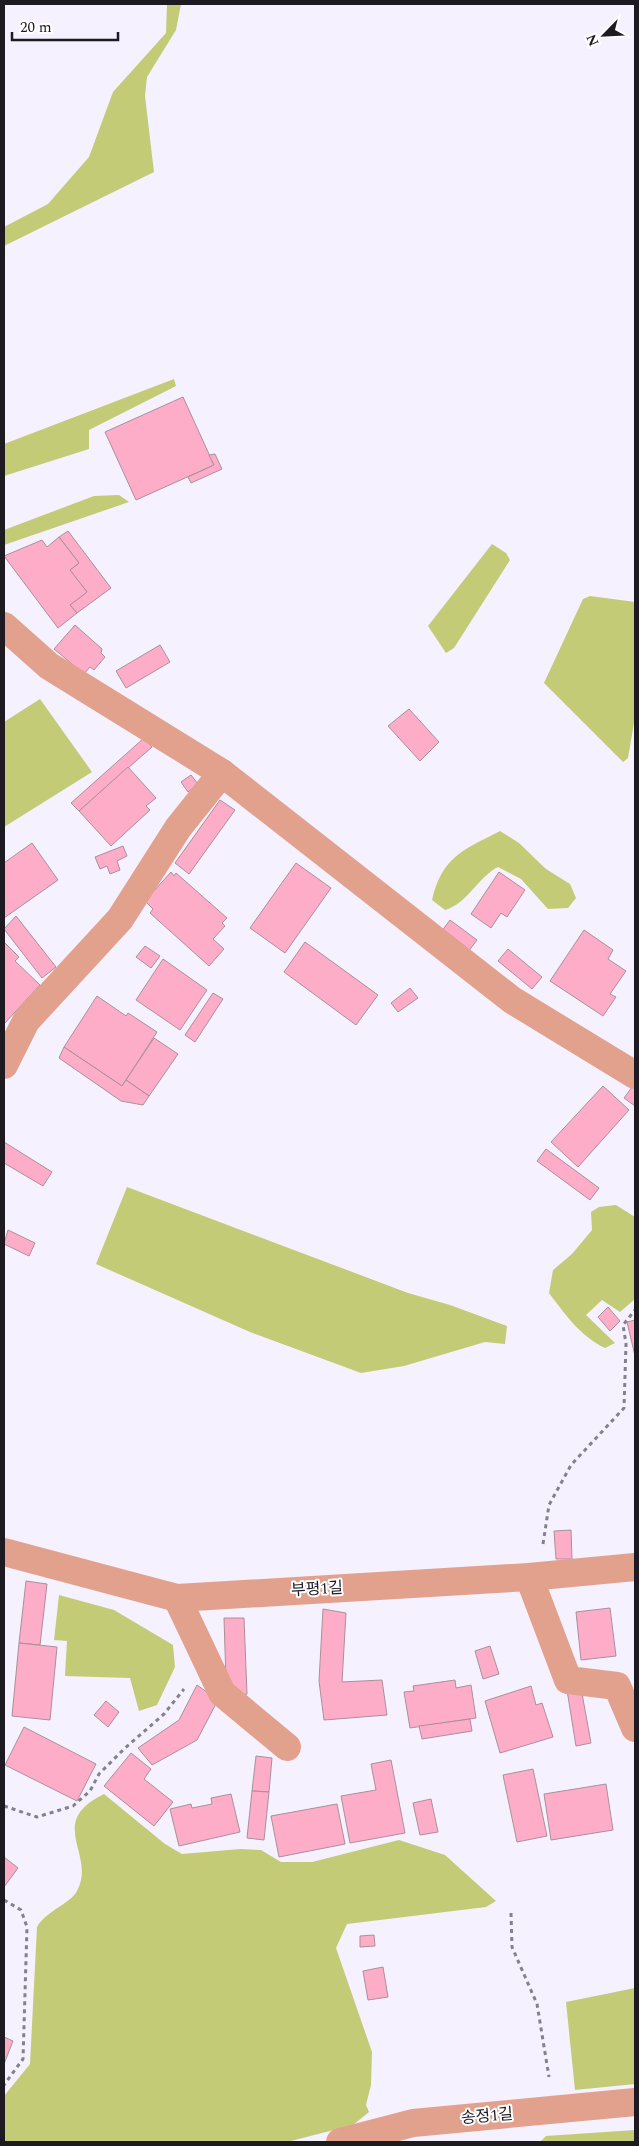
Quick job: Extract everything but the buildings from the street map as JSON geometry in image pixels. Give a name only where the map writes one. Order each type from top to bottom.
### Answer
[{"type":"street","points":[[4,626],[49,666],[222,773],[512,1000],[635,1075]]},
{"type":"street","points":[[4,1065],[26,1021],[120,919],[178,828],[222,773]]},
{"type":"street","name":"부평1길","points":[[4,1552],[177,1598],[533,1577],[635,1568]]},
{"type":"street","points":[[533,1577],[568,1680],[617,1686],[635,1728]]},
{"type":"street","points":[[177,1598],[222,1694],[287,1747]]},
{"type":"street","name":"송정1길","points":[[340,2142],[413,2123],[635,2102]]},
{"type":"path","points":[[533,1577],[550,1505],[571,1465],[624,1408],[626,1344],[623,1325],[635,1310]]},
{"type":"path","points":[[4,1806],[37,1817],[74,1806],[90,1791],[99,1774],[164,1714],[181,1694],[204,1654]]},
{"type":"path","points":[[4,1900],[21,1910],[27,1927],[23,2059],[4,2085]]},
{"type":"path","points":[[512,1913],[512,1947],[538,2004],[555,2110]]},
{"type":"green space","points":[[167,4],[181,4],[176,30],[147,77],[145,96],[154,172],[4,246],[4,227],[48,204],[89,157],[113,92],[166,33]]},
{"type":"green space","points":[[174,379],[176,386],[89,430],[89,449],[4,476],[4,444]]},
{"type":"green space","points":[[119,495],[129,502],[4,545],[4,530],[94,496]]},
{"type":"green space","points":[[492,544],[506,553],[510,560],[454,648],[446,653],[428,626]]},
{"type":"green space","points":[[590,596],[635,602],[635,717],[628,758],[623,762],[544,683],[583,599]]},
{"type":"green space","points":[[40,699],[92,772],[4,827],[4,722]]},
{"type":"green space","points":[[500,831],[519,843],[546,869],[570,884],[576,898],[568,908],[548,909],[521,879],[498,867],[484,877],[453,907],[445,910],[432,900],[436,885],[448,864],[465,850]]},
{"type":"green space","points":[[127,1187],[408,1293],[450,1305],[507,1326],[505,1344],[485,1342],[404,1366],[361,1373],[250,1332],[96,1264]]},
{"type":"green space","points":[[616,1205],[635,1217],[635,1299],[620,1312],[602,1300],[586,1315],[615,1343],[605,1348],[581,1331],[549,1293],[553,1270],[572,1254],[592,1230],[591,1212],[599,1207]]},
{"type":"green space","points":[[59,1595],[114,1610],[173,1645],[175,1667],[157,1705],[139,1711],[130,1678],[65,1676],[67,1641],[54,1640]]},
{"type":"green space","points":[[104,1794],[165,1844],[182,1854],[240,1849],[261,1850],[281,1862],[312,1862],[399,1840],[445,1855],[496,1901],[486,1907],[347,1924],[336,1948],[372,2052],[371,2085],[366,2105],[369,2112],[353,2125],[287,2142],[4,2142],[4,2096],[30,2064],[37,1927],[46,1916],[77,1891],[81,1877],[81,1864],[75,1828],[78,1816],[87,1805]]},
{"type":"green space","points":[[635,1988],[635,2084],[575,2090],[566,2002]]},
{"type":"green space","points":[[635,2130],[635,2142],[540,2142],[546,2136]]}]
